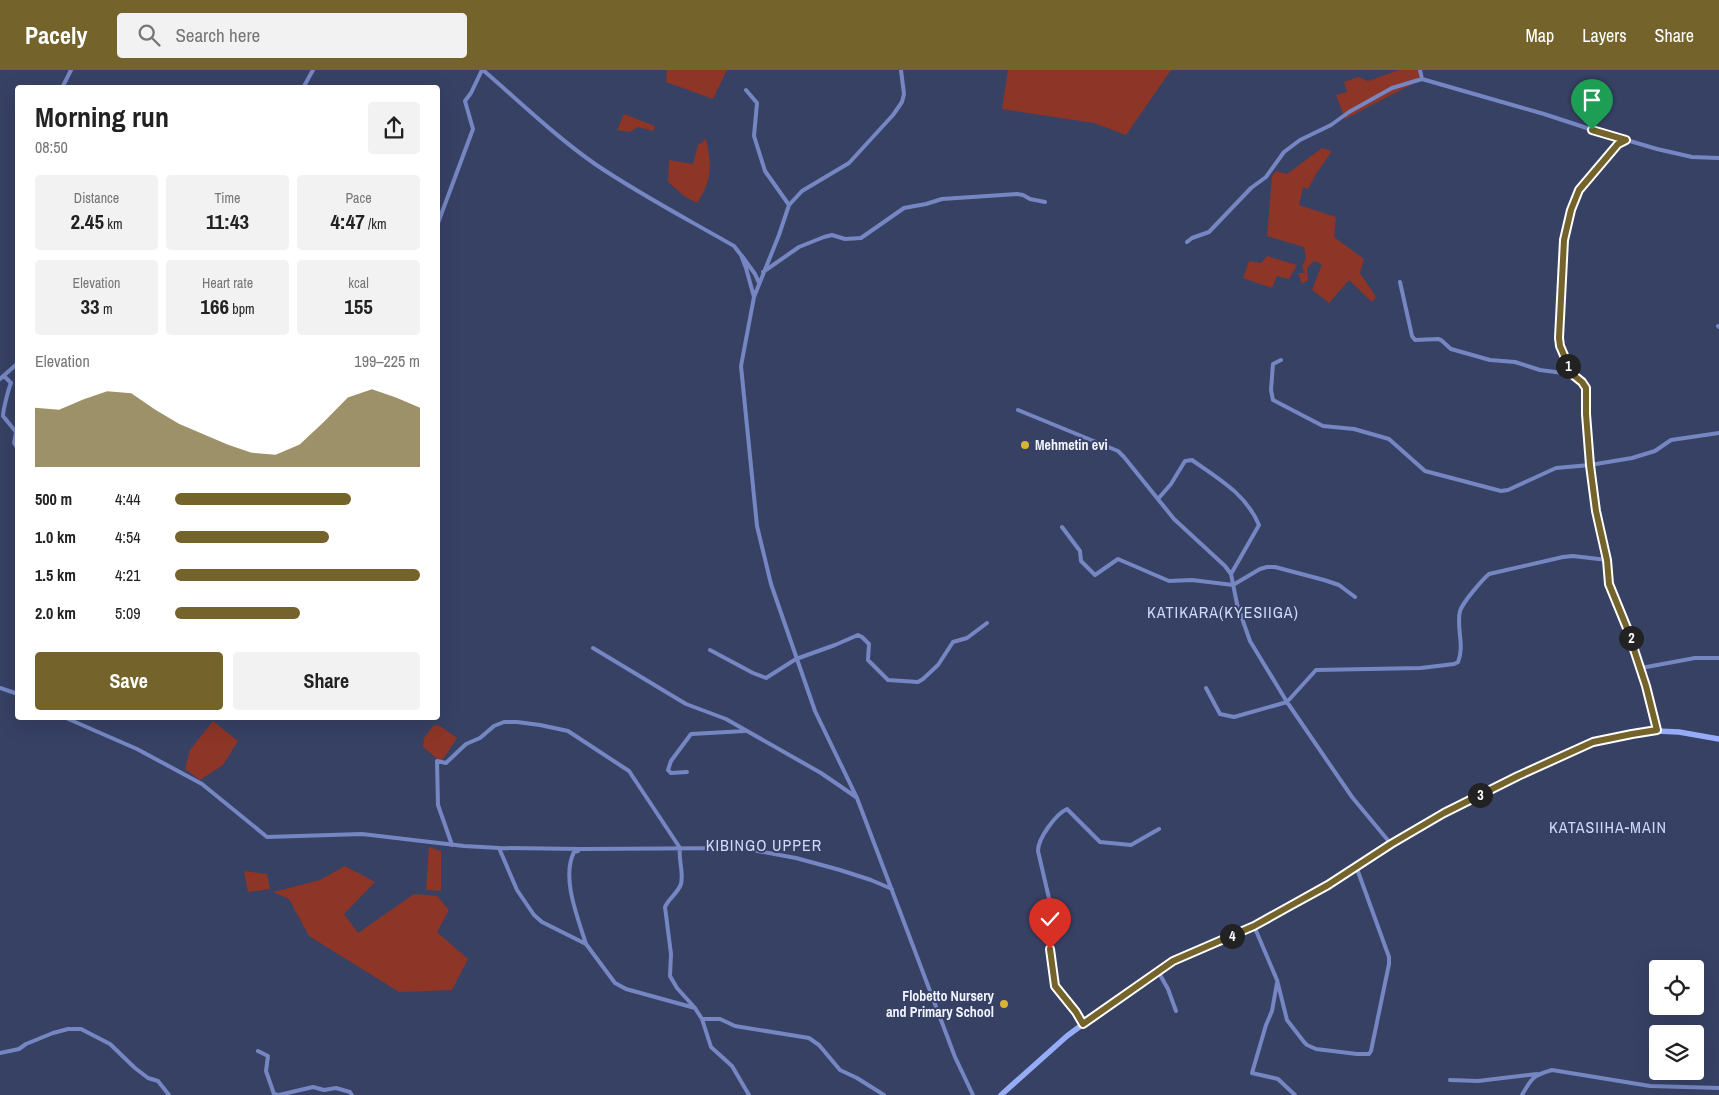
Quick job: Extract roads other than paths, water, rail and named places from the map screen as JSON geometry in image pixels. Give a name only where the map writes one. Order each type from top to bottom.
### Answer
[{"type":"main road","points":[[1002,1095],[1050,1050],[1083,1024],[1113,1002],[1159,973],[1173,961],[1254,926],[1328,885],[1391,844],[1444,813],[1518,776],[1593,742],[1632,734],[1657,730],[1719,739]]},
{"type":"street","points":[[64,85],[71,70]]},
{"type":"street","points":[[305,85],[313,70]]},
{"type":"street","points":[[440,219],[473,129],[465,101],[483,70],[566,142],[594,163],[734,246],[746,259],[759,283]]},
{"type":"street","points":[[901,70],[904,94],[902,102],[893,115],[849,163],[802,191],[789,205],[754,297],[741,366],[757,526],[771,584],[815,711],[857,798],[955,1057],[973,1095]]},
{"type":"street","points":[[1420,70],[1422,79]]},
{"type":"street","points":[[1187,242],[1192,238],[1209,232],[1251,188],[1266,176],[1284,152],[1300,140],[1392,88],[1422,79],[1685,156],[1719,158]]},
{"type":"street","points":[[746,90],[757,103],[754,136],[765,171],[789,205]]},
{"type":"street","points":[[1626,140],[1618,144],[1579,190],[1565,230],[1559,338],[1560,346],[1572,374],[1586,388],[1590,465],[1596,511],[1607,560],[1609,584],[1627,628],[1657,730]]},
{"type":"street","points":[[763,272],[799,247],[824,237],[832,235],[845,239],[860,238],[904,208],[910,206],[942,199],[1017,194],[1023,195],[1030,200],[1044,202]]},
{"type":"street","points":[[741,255],[754,297]]},
{"type":"street","points":[[1400,282],[1412,336],[1416,340],[1438,339],[1451,349],[1490,360],[1514,362],[1540,370],[1572,374]]},
{"type":"street","points":[[1280,360],[1273,364],[1270,390],[1273,400],[1323,426],[1354,430],[1389,438],[1420,467],[1432,474],[1501,491],[1508,490],[1556,468],[1632,458],[1651,452],[1671,440],[1719,433]]},
{"type":"street","points":[[0,378],[15,366]]},
{"type":"street","points":[[4,376],[11,383],[8,388],[9,394],[3,416],[15,431]]},
{"type":"street","points":[[1018,410],[1118,451],[1174,519],[1225,566],[1231,574],[1237,604],[1250,641],[1287,702],[1352,797],[1391,844]]},
{"type":"street","points":[[1158,499],[1171,484],[1185,461],[1189,460],[1192,460],[1237,491],[1259,525],[1231,574]]},
{"type":"street","points":[[1062,526],[1080,551],[1081,561],[1093,575],[1118,559],[1169,581],[1192,580],[1233,585],[1260,569],[1275,567],[1324,580],[1339,586],[1355,597]]},
{"type":"street","points":[[1206,688],[1220,714],[1226,717],[1234,717],[1287,702],[1316,670],[1421,668],[1454,664],[1458,662],[1461,653],[1460,611],[1484,578],[1490,574],[1564,557],[1573,556],[1607,560]]},
{"type":"street","points":[[710,650],[766,678],[796,659],[835,646],[855,635],[860,636],[869,644],[868,660],[886,679],[891,681],[918,682],[938,665],[953,642],[967,638],[986,623]]},
{"type":"street","points":[[593,648],[693,707],[726,719],[822,772],[857,798]]},
{"type":"street","points":[[1640,668],[1695,658],[1719,658]]},
{"type":"street","points":[[0,688],[15,693]]},
{"type":"street","points":[[71,720],[137,749],[202,784],[268,837],[362,834],[452,845],[499,848],[741,848],[796,858],[856,874],[892,889]]},
{"type":"street","points":[[452,845],[438,805],[437,761],[446,763],[466,744],[480,738],[494,726],[509,721],[568,731],[626,769],[641,788],[680,848],[682,882],[665,907],[672,980],[702,1019],[711,1047],[732,1066],[749,1095]]},
{"type":"street","points":[[687,772],[671,773],[668,770],[670,761],[691,734],[747,731]]},
{"type":"street","points":[[1083,1024],[1055,986],[1050,949],[1055,924],[1038,851],[1039,841],[1060,813],[1067,809],[1100,842],[1131,845],[1159,829]]},
{"type":"street","points":[[499,848],[517,890],[534,915],[542,922],[586,944]]},
{"type":"street","points":[[582,849],[574,852],[568,876],[586,944],[607,974],[620,986],[695,1008]]},
{"type":"street","points":[[1254,926],[1277,980],[1289,1024],[1307,1046],[1316,1049],[1367,1055],[1370,1053],[1389,957],[1356,866]]},
{"type":"street","points":[[1159,973],[1168,989],[1176,1011]]},
{"type":"street","points":[[1277,980],[1272,1011],[1252,1073],[1278,1079],[1294,1095]]},
{"type":"street","points":[[702,1019],[720,1019],[735,1026],[809,1038],[819,1045],[840,1070],[884,1095]]},
{"type":"street","points":[[0,1053],[19,1049],[26,1044],[53,1033],[68,1029],[81,1029],[110,1044],[135,1068],[148,1078],[158,1082],[169,1095]]},
{"type":"street","points":[[258,1051],[268,1056],[266,1071],[274,1094],[279,1095],[313,1087],[324,1090],[336,1088],[350,1092],[352,1095]]},
{"type":"street","points":[[1450,1080],[1478,1081],[1537,1074],[1552,1070],[1650,1086],[1719,1088]]},
{"type":"street","points":[[1522,1095],[1530,1081],[1537,1074]]},
{"type":"place","name":"Mehmetin evi","points":[[1025,445]]},
{"type":"place","name":"Flobetto Nursery and Primary School","points":[[1004,1004]]},
{"type":"district","name":"KATIKARA(KYESIIGA)","points":[[1223,612]]},
{"type":"district","name":"KATASIIHA-MAIN","points":[[1608,827]]},
{"type":"district","name":"KIBINGO UPPER","points":[[764,845]]}]
